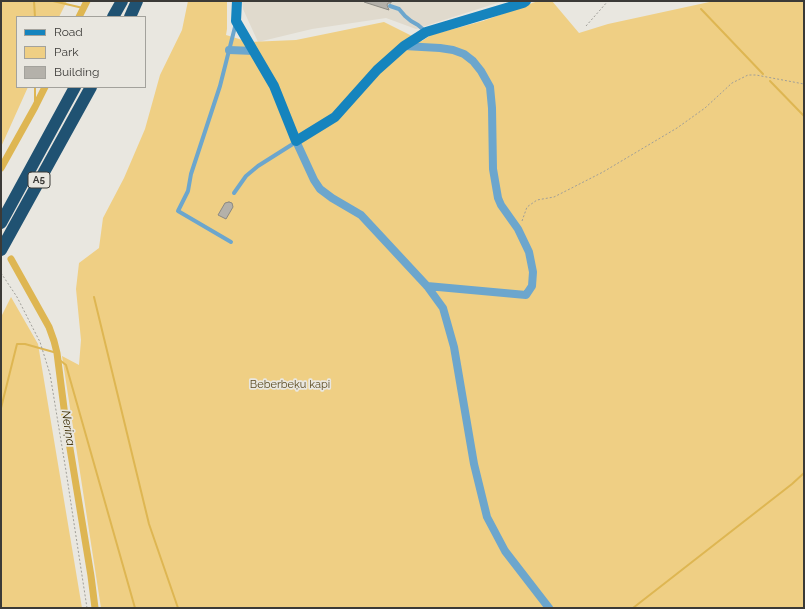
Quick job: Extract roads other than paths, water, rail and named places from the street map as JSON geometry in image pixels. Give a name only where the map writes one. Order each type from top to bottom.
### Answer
[{"type":"highway","points":[[106,16],[113,1]]},
{"type":"highway","points":[[114,16],[122,1]]},
{"type":"highway","points":[[131,15],[136,1]]},
{"type":"highway","points":[[131,15],[141,1]]},
{"type":"highway","name":"A5","points":[[1,223],[74,88]]},
{"type":"highway","name":"A5","points":[[1,250],[90,88]]},
{"type":"street","points":[[238,1],[236,21],[274,86],[296,141],[314,180],[320,188],[332,198],[361,215],[427,286],[444,308],[454,348],[474,464],[487,517],[505,551],[549,608]]},
{"type":"street","points":[[296,141],[335,117],[377,70],[404,46],[426,32],[526,1]]},
{"type":"street","points":[[404,46],[453,50],[464,54],[481,71],[490,87],[492,108],[493,169],[498,198],[501,205],[518,229],[529,252],[533,272],[532,286],[526,295],[427,286]]},
{"type":"street","points":[[229,50],[254,52]]},
{"type":"lane","points":[[390,6],[399,9],[405,16],[426,32]]},
{"type":"lane","points":[[231,242],[178,211],[188,191],[191,174],[220,86],[236,21]]},
{"type":"lane","points":[[234,193],[246,176],[258,166],[296,141]]},
{"type":"waterway","points":[[34,1],[35,16]]},
{"type":"waterway","points":[[53,1],[83,8]]},
{"type":"waterway","name":"Neriņa","points":[[80,16],[87,1]]},
{"type":"waterway","points":[[701,9],[763,74]]},
{"type":"waterway","points":[[770,81],[804,116]]},
{"type":"waterway","points":[[35,88],[35,107]]},
{"type":"waterway","name":"Neriņa","points":[[1,168],[44,88]]},
{"type":"waterway","name":"Neriņa","points":[[11,259],[49,327],[57,353],[66,424],[95,608]]},
{"type":"waterway","points":[[94,297],[149,524],[178,608]]},
{"type":"waterway","points":[[1,408],[17,344],[25,344],[57,353]]},
{"type":"waterway","points":[[57,358],[66,365],[135,608]]},
{"type":"waterway","points":[[633,608],[804,473]]},
{"type":"park label","name":"Beberbeķu kapi","points":[[290,385]]}]
